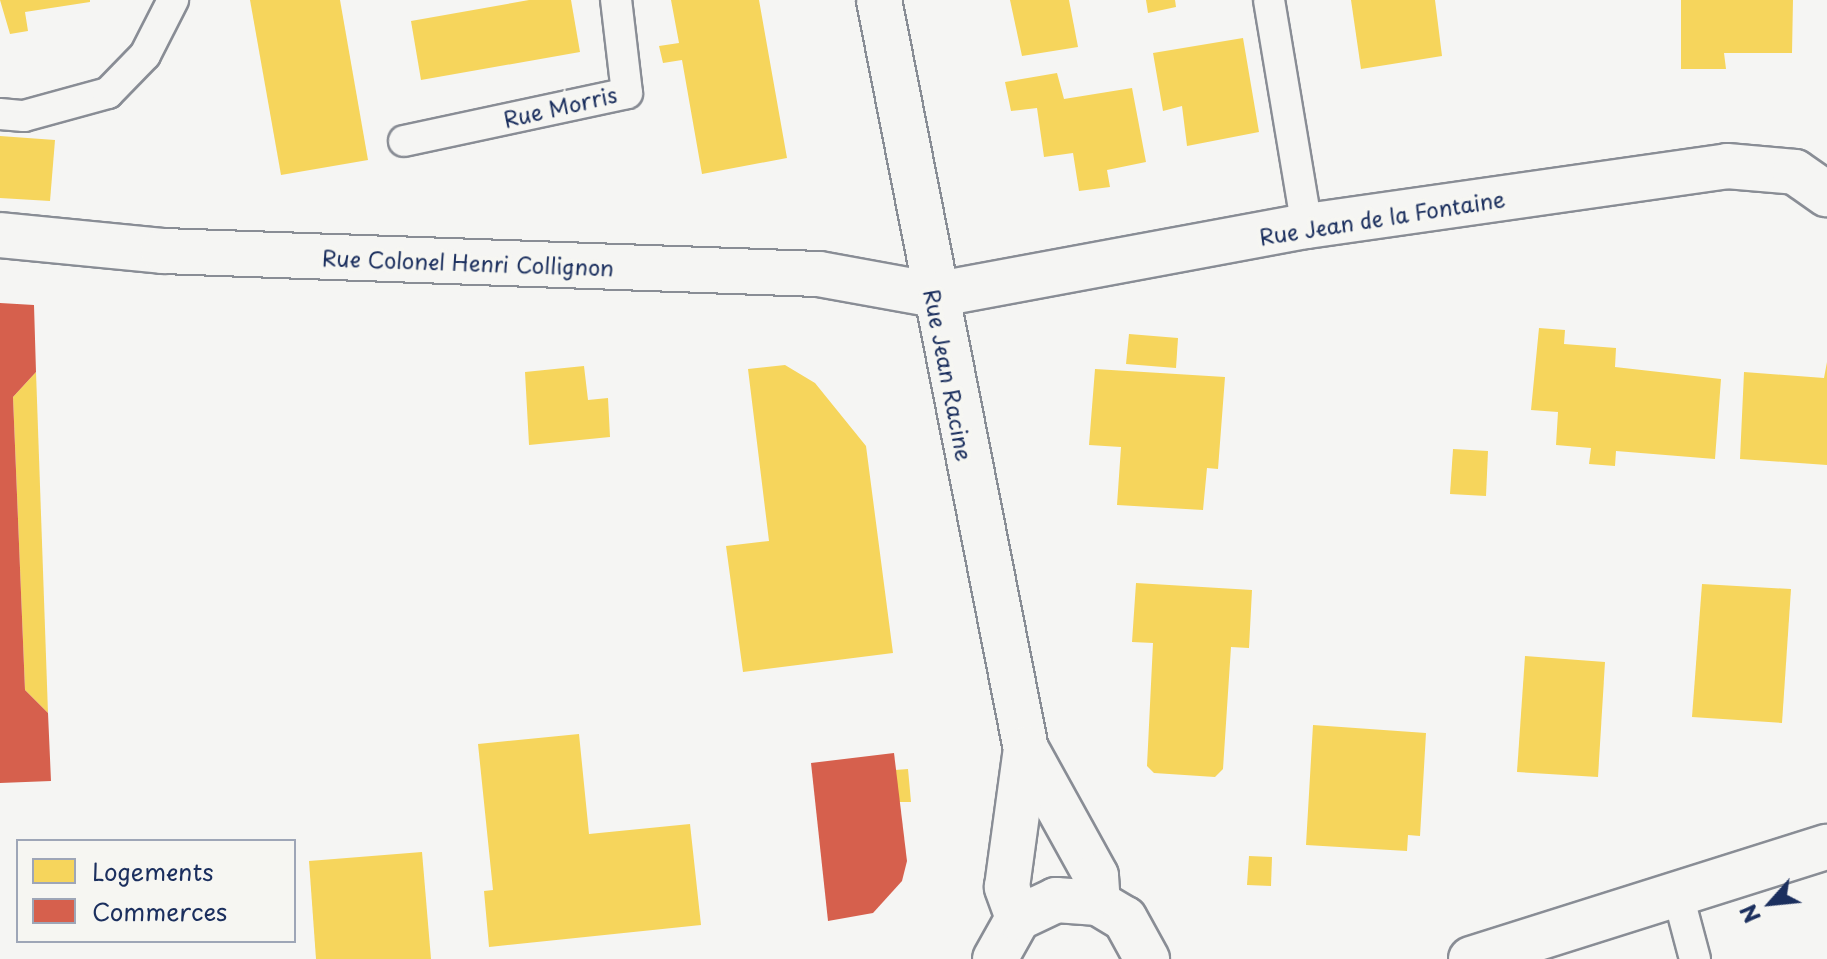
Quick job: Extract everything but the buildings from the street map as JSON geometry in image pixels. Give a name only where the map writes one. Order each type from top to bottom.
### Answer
[{"type":"street","name":"Rue Jean Racine","points":[[879,0],[934,295],[1026,749],[1096,876],[1098,903]]},
{"type":"street","name":"Rue Jean de la Fontaine","points":[[934,295],[1307,226],[1727,166],[1795,172],[1827,194]]},
{"type":"street","name":"Rue Colonel Henri Collignon","points":[[0,235],[163,251],[819,274],[934,295]]},
{"type":"street","name":"Rue Jean Racine","points":[[1018,918],[1007,887],[1026,749]]},
{"type":"street","points":[[1471,959],[1827,847]]},
{"type":"street","points":[[995,959],[1018,918],[1056,900],[1098,903],[1125,919],[1147,959]]},
{"type":"lane","points":[[0,114],[24,116],[108,93],[145,55],[173,0]]},
{"type":"lane","name":"Rue Morris","points":[[404,141],[627,93],[616,0]]},
{"type":"lane","points":[[1269,0],[1307,226]]},
{"type":"lane","points":[[1678,895],[1695,959]]}]
